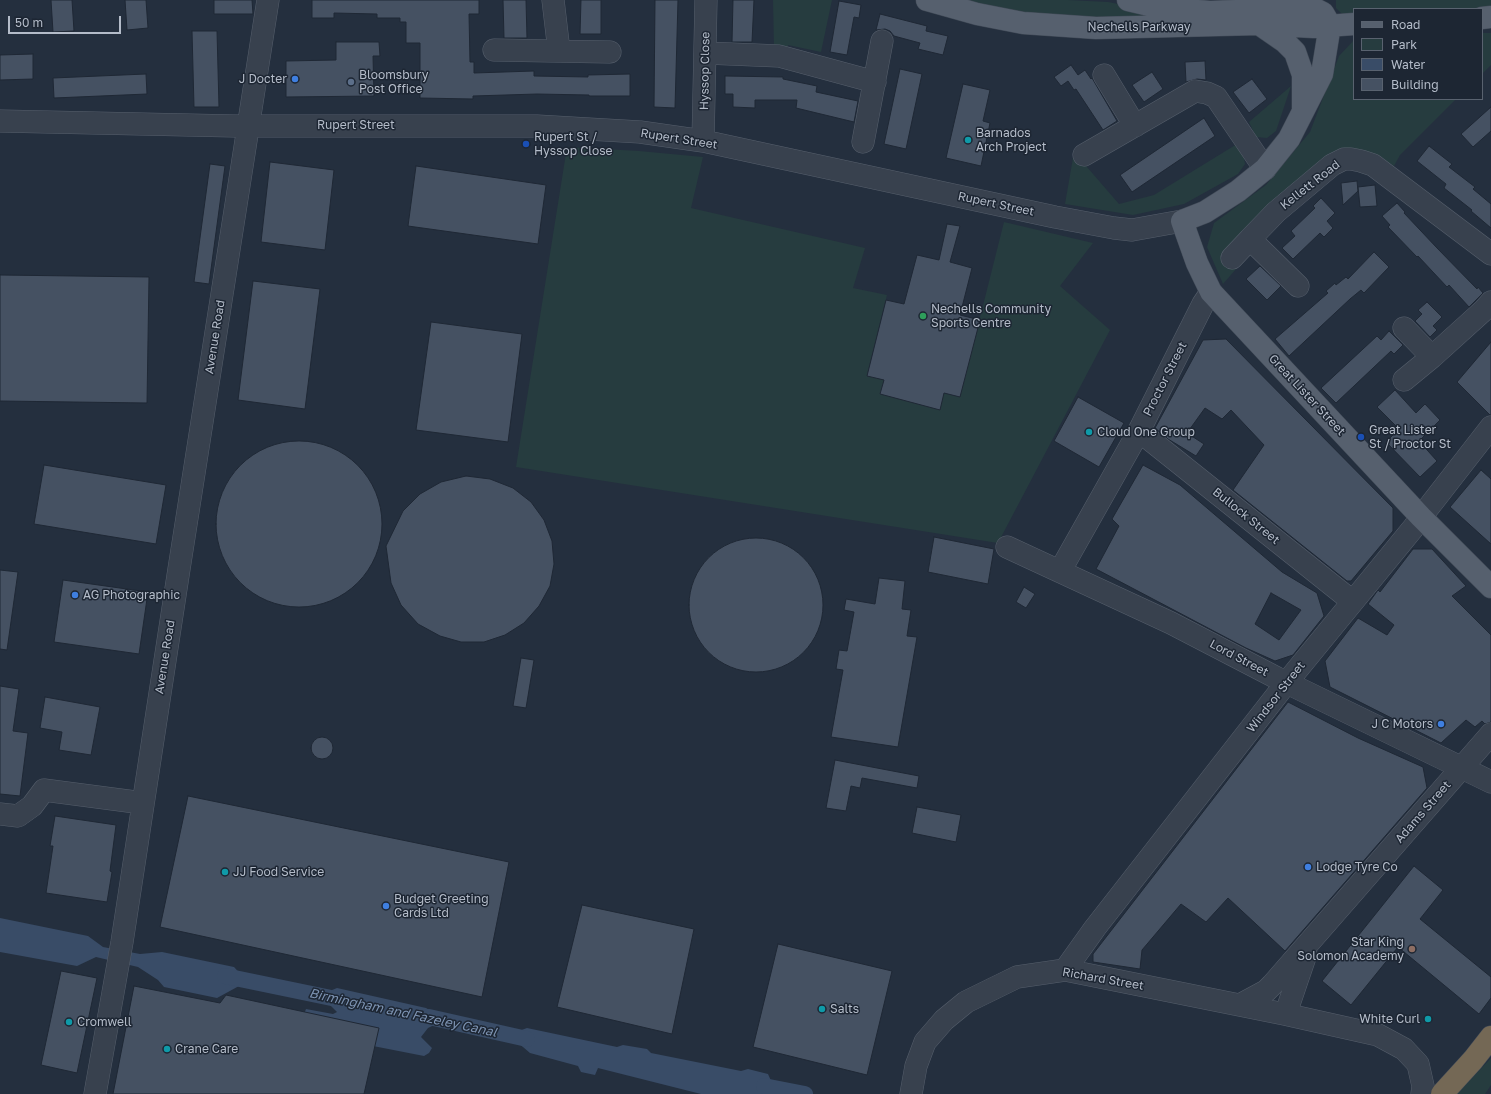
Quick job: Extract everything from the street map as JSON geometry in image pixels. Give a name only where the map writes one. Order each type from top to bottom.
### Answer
[{"type":"highway","points":[[1442,1094],[1473,1060],[1491,1037]]},
{"type":"main road","name":"Nechells Parkway","points":[[927,0],[977,14],[1023,23],[1049,25],[1104,28],[1259,24],[1317,15],[1353,24]]},
{"type":"main road","points":[[1128,0],[1162,8],[1210,12],[1317,15]]},
{"type":"main road","name":"Rupert Street","points":[[1182,221],[1205,212],[1238,191],[1265,169],[1289,139],[1322,74],[1317,15]]},
{"type":"main road","points":[[1259,24],[1285,42],[1295,52],[1303,75],[1302,113]]},
{"type":"main road","name":"Great Lister Street","points":[[1182,221],[1197,263],[1211,292],[1421,517],[1491,588]]},
{"type":"street","name":"Avenue Road","points":[[95,1094],[122,942],[268,0]]},
{"type":"street","points":[[553,0],[559,51]]},
{"type":"street","name":"Hyssop Close","points":[[703,142],[706,0]]},
{"type":"street","points":[[863,142],[882,41]]},
{"type":"street","points":[[494,50],[610,52]]},
{"type":"street","points":[[706,53],[779,56],[875,82]]},
{"type":"street","points":[[1104,75],[1135,126]]},
{"type":"street","points":[[1084,155],[1195,91],[1207,93],[1216,97],[1265,169]]},
{"type":"street","name":"Rupert Street","points":[[0,121],[248,125],[537,126],[640,132],[703,142],[1047,216],[1114,228],[1132,230],[1182,221]]},
{"type":"street","name":"Kellett Road","points":[[1232,258],[1276,212],[1332,165],[1344,159],[1361,160],[1373,165],[1491,254]]},
{"type":"street","points":[[1250,239],[1298,286]]},
{"type":"street","name":"Proctor Street","points":[[1060,571],[1139,431],[1203,304],[1211,292]]},
{"type":"street","points":[[1404,380],[1432,357],[1491,302]]},
{"type":"street","points":[[1404,328],[1432,357]]},
{"type":"street","name":"Windsor Street","points":[[1065,970],[1095,928],[1287,682],[1414,527],[1491,427]]},
{"type":"street","name":"Bullock Street","points":[[1139,431],[1352,601]]},
{"type":"street","name":"Lord Street","points":[[1007,547],[1171,623],[1287,682],[1491,782]]},
{"type":"street","name":"Adams Street","points":[[1240,1005],[1266,991],[1309,945],[1491,734]]},
{"type":"street","points":[[0,814],[18,816],[32,806],[44,790],[143,803]]},
{"type":"street","name":"Adams Street","points":[[1287,1014],[1288,1004],[1309,945]]},
{"type":"street","name":"Richard Street","points":[[911,1091],[916,1066],[925,1042],[944,1020],[966,1002],[1017,977],[1065,970],[1287,1014],[1378,1035],[1404,1049],[1418,1064],[1423,1086],[1422,1094]]},
{"type":"street","points":[[1266,991],[1287,1014]]},
{"type":"green space","points":[[773,0],[832,0],[821,52],[788,45],[786,53],[774,49]]},
{"type":"green space","points":[[959,0],[1068,0],[1108,2],[1173,15],[1176,19],[1057,17],[1009,13]]},
{"type":"green space","points":[[1336,0],[1491,0],[1491,10],[1483,8],[1353,8],[1353,14],[1342,14],[1336,8]]},
{"type":"green space","points":[[1483,33],[1491,33],[1491,65],[1483,73]]},
{"type":"green space","points":[[1353,41],[1353,100],[1455,100],[1400,155],[1394,166],[1378,157],[1336,152],[1240,233],[1224,255],[1237,268],[1223,284],[1207,247],[1214,223],[1266,185],[1310,132],[1339,56]]},
{"type":"green space","points":[[1291,86],[1276,131],[1267,138],[1256,137],[1249,122]]},
{"type":"green space","points":[[1237,144],[1243,154],[1245,164],[1238,174],[1184,204],[1133,215],[1065,204],[1074,152],[1119,204],[1154,195]]},
{"type":"green space","points":[[567,147],[639,151],[703,157],[691,208],[865,248],[853,288],[887,295],[867,375],[884,380],[881,394],[940,410],[944,393],[960,397],[1004,222],[1093,243],[1060,286],[1110,330],[998,543],[516,467]]},
{"type":"green space","points":[[1491,1058],[1491,1085],[1485,1094],[1457,1094]]},
{"type":"water","points":[[0,918],[88,936],[103,947],[140,954],[162,952],[234,967],[246,980],[239,986],[217,998],[164,987],[158,980],[138,967],[96,957],[77,966],[0,952]]},
{"type":"water","points":[[337,988],[426,1008],[450,1022],[434,1025],[428,1028],[421,1037],[432,1048],[429,1053],[424,1056],[373,1046],[304,1014],[306,1009],[333,1014],[337,1012],[320,995]]},
{"type":"water","points":[[527,1028],[617,1047],[623,1045],[647,1049],[651,1053],[741,1071],[748,1069],[768,1074],[772,1083],[784,1089],[766,1094],[701,1094],[598,1068],[595,1075],[581,1072],[578,1066],[530,1053],[506,1034]]},
{"type":"building","points":[[51,0],[72,0],[74,31],[53,32]]},
{"type":"building","points":[[125,0],[146,0],[148,28],[127,30]]},
{"type":"building","points":[[214,0],[252,0],[253,14],[214,14]]},
{"type":"building","points":[[312,0],[479,0],[479,14],[469,14],[470,62],[474,62],[474,73],[534,71],[534,76],[588,77],[588,75],[630,74],[630,96],[537,94],[473,96],[473,99],[420,98],[420,43],[406,43],[406,22],[400,22],[400,18],[377,18],[377,14],[334,13],[334,18],[312,18]]},
{"type":"building","points":[[503,0],[526,0],[527,38],[504,38]]},
{"type":"building","points":[[581,0],[601,0],[601,34],[580,34]]},
{"type":"building","points":[[655,0],[678,0],[675,108],[654,107]]},
{"type":"building","points":[[733,0],[754,0],[752,42],[732,42]]},
{"type":"building","points":[[839,1],[861,5],[859,18],[854,17],[847,55],[830,52]]},
{"type":"building","points":[[880,14],[927,26],[926,31],[948,36],[943,55],[918,49],[920,43],[894,36],[890,31],[885,29],[876,30]]},
{"type":"building","points":[[192,31],[217,31],[219,107],[194,107]]},
{"type":"building","points":[[336,42],[379,42],[380,56],[373,56],[374,96],[286,97],[286,61],[336,60]]},
{"type":"building","points":[[33,54],[33,79],[0,80],[0,55]]},
{"type":"building","points":[[1205,61],[1206,80],[1197,79],[1186,82],[1185,62]]},
{"type":"building","points":[[1071,65],[1078,75],[1085,70],[1091,79],[1092,78],[1117,121],[1103,130],[1076,89],[1074,90],[1068,81],[1061,86],[1054,77]]},
{"type":"building","points":[[900,69],[922,74],[906,149],[884,144]]},
{"type":"building","points":[[1152,72],[1163,89],[1144,102],[1132,85]]},
{"type":"building","points":[[146,74],[147,94],[54,98],[53,78]]},
{"type":"building","points":[[725,76],[783,77],[783,79],[817,86],[816,92],[858,101],[854,122],[796,108],[797,100],[755,100],[755,108],[733,107],[733,94],[725,94]]},
{"type":"building","points":[[1252,79],[1267,99],[1249,113],[1233,92]]},
{"type":"building","name":"Barnados Arch Project","points":[[963,84],[990,90],[983,121],[990,123],[981,166],[946,158]]},
{"type":"building","points":[[1491,107],[1491,131],[1473,147],[1461,134]]},
{"type":"building","points":[[1204,118],[1215,136],[1132,192],[1120,175]]},
{"type":"building","points":[[1429,146],[1452,164],[1449,167],[1475,187],[1473,189],[1491,204],[1491,228],[1471,211],[1472,210],[1444,188],[1446,184],[1417,161]]},
{"type":"building","points":[[270,162],[334,170],[325,250],[261,242]]},
{"type":"building","points":[[210,164],[225,166],[209,284],[194,282]]},
{"type":"building","points":[[416,166],[546,185],[538,244],[408,226]]},
{"type":"building","points":[[1357,181],[1358,191],[1343,205],[1341,183]]},
{"type":"building","points":[[1375,185],[1377,206],[1360,207],[1358,187]]},
{"type":"building","points":[[1321,198],[1335,213],[1327,221],[1333,228],[1324,237],[1320,233],[1293,259],[1282,248],[1295,236],[1291,231],[1315,208],[1313,206]]},
{"type":"building","points":[[1397,203],[1405,212],[1404,213],[1437,248],[1477,289],[1478,287],[1483,293],[1469,307],[1449,285],[1447,287],[1388,227],[1390,225],[1382,216]]},
{"type":"building","name":"Nechells Community Sports Centre","points":[[947,224],[960,226],[950,262],[972,268],[960,315],[980,320],[960,397],[944,393],[940,410],[880,394],[884,380],[867,376],[886,300],[904,304],[917,255],[939,260]]},
{"type":"building","points":[[1374,252],[1389,267],[1364,293],[1361,290],[1350,299],[1289,356],[1275,339],[1328,293],[1326,291],[1335,283],[1336,285],[1346,277],[1348,279]]},
{"type":"building","points":[[1260,266],[1281,286],[1267,300],[1246,279]]},
{"type":"building","points":[[0,275],[149,277],[147,403],[0,401]]},
{"type":"building","points":[[253,281],[320,289],[305,409],[238,400]]},
{"type":"building","points":[[1427,302],[1442,317],[1433,326],[1437,330],[1430,337],[1415,321],[1422,314],[1418,310]]},
{"type":"building","points":[[431,322],[522,334],[508,442],[416,430]]},
{"type":"building","points":[[1389,331],[1403,345],[1394,354],[1391,351],[1336,403],[1321,388],[1377,336],[1381,340]]},
{"type":"building","points":[[1226,339],[1393,508],[1393,531],[1351,581],[1347,581],[1233,490],[1264,445],[1231,410],[1222,419],[1205,408],[1187,433],[1204,444],[1196,456],[1168,439],[1155,428],[1203,340]]},
{"type":"building","points":[[1491,342],[1491,415],[1490,415],[1457,382]]},
{"type":"building","points":[[1395,390],[1416,413],[1425,404],[1440,420],[1419,441],[1437,461],[1420,477],[1386,442],[1399,429],[1377,407]]},
{"type":"building","name":"Cloud One Group","points":[[1078,397],[1124,423],[1099,467],[1054,441]]},
{"type":"building","points":[[299,441],[323,445],[338,451],[351,460],[363,472],[372,485],[378,500],[382,524],[378,548],[372,563],[363,576],[351,588],[338,597],[323,603],[299,607],[275,603],[260,597],[247,588],[235,576],[226,563],[220,548],[216,524],[220,500],[226,485],[235,472],[247,460],[260,451],[275,445]]},
{"type":"building","points":[[44,465],[166,485],[156,544],[34,524]]},
{"type":"building","points":[[1143,465],[1180,485],[1282,572],[1317,593],[1324,616],[1293,655],[1275,661],[1246,648],[1096,569],[1119,526],[1112,519]],"holes":[[[1271,593],[1301,610],[1279,640],[1255,624]]]},
{"type":"building","points":[[1481,470],[1491,479],[1491,544],[1450,507]]},
{"type":"building","points":[[466,476],[490,479],[513,488],[531,502],[544,520],[552,541],[554,564],[550,586],[539,606],[524,623],[505,635],[484,642],[461,642],[440,636],[418,624],[401,605],[391,583],[386,546],[403,511],[420,494],[441,482]]},
{"type":"building","points":[[934,537],[994,549],[988,584],[928,572]]},
{"type":"building","points":[[756,538],[781,543],[803,558],[818,580],[823,605],[818,630],[803,652],[781,667],[756,672],[731,667],[709,652],[694,630],[689,605],[694,580],[709,558],[731,543]]},
{"type":"building","points":[[1413,549],[1432,549],[1466,586],[1452,596],[1491,635],[1491,722],[1485,724],[1482,721],[1475,727],[1466,720],[1441,743],[1330,687],[1325,661],[1358,618],[1387,635],[1394,625],[1368,604],[1378,590],[1380,592]]},
{"type":"building","points":[[0,570],[18,572],[7,650],[0,649]]},
{"type":"building","points":[[879,578],[905,581],[902,609],[911,610],[907,636],[917,637],[898,747],[831,737],[843,670],[836,669],[839,650],[847,651],[854,612],[844,610],[846,599],[875,604]]},
{"type":"building","points":[[63,580],[148,592],[139,654],[54,642]]},
{"type":"building","points":[[1024,587],[1035,594],[1026,608],[1016,602]]},
{"type":"building","points":[[521,658],[534,660],[526,708],[513,706]]},
{"type":"building","points":[[0,686],[19,689],[13,731],[28,733],[20,796],[0,794]]},
{"type":"building","points":[[45,697],[100,707],[91,755],[59,750],[62,732],[40,728]]},
{"type":"building","points":[[1288,702],[1358,738],[1423,767],[1427,788],[1285,951],[1228,898],[1206,922],[1181,904],[1142,950],[1140,969],[1093,962],[1093,954]]},
{"type":"building","points":[[322,737],[330,740],[333,748],[330,756],[322,759],[314,756],[311,748],[314,740]]},
{"type":"building","points":[[835,760],[919,776],[917,788],[862,778],[860,788],[851,786],[846,811],[826,808]]},
{"type":"building","name":"Budget Greeting Cards Ltd","points":[[188,796],[509,862],[482,997],[160,927]]},
{"type":"building","points":[[917,807],[961,815],[956,842],[912,833]]},
{"type":"building","points":[[55,816],[116,825],[110,871],[112,872],[107,902],[46,893],[53,846],[50,846]]},
{"type":"building","points":[[1414,866],[1443,890],[1420,919],[1491,977],[1491,998],[1479,1014],[1398,947],[1351,1005],[1322,981]]},
{"type":"building","points":[[582,905],[694,929],[672,1034],[557,1007]]},
{"type":"building","name":"Salts","points":[[778,944],[892,971],[867,1075],[753,1047]]},
{"type":"building","name":"Cromwell","points":[[61,971],[97,978],[77,1073],[41,1065]]},
{"type":"building","points":[[134,986],[220,1003],[226,995],[379,1028],[364,1094],[113,1094]]},
{"type":"waterway","name":"Birmingham and Fazeley Canal","points":[[225,976],[341,1000]]},
{"type":"waterway","name":"Birmingham and Fazeley Canal","points":[[429,1017],[527,1039]]},
{"type":"waterway","name":"Birmingham and Fazeley Canal","points":[[764,1086],[805,1094]]},
{"type":"place","name":"J Docter","points":[[295,79]]},
{"type":"place","name":"Bloomsbury Post Office","points":[[351,82]]},
{"type":"place","name":"Barnados Arch Project","points":[[968,140]]},
{"type":"place","name":"Rupert St / Hyssop Close","points":[[526,144]]},
{"type":"place","name":"Nechells Community Sports Centre","points":[[923,316]]},
{"type":"place","name":"Cloud One Group","points":[[1089,432]]},
{"type":"place","name":"Great Lister St / Proctor St","points":[[1361,437]]},
{"type":"place","name":"AG Photographic","points":[[75,595]]},
{"type":"place","name":"J C Motors","points":[[1441,724]]},
{"type":"place","name":"Lodge Tyre Co","points":[[1308,867]]},
{"type":"place","name":"JJ Food Service","points":[[225,872]]},
{"type":"place","name":"Budget Greeting Cards Ltd","points":[[386,906]]},
{"type":"place","name":"Star King Solomon Academy","points":[[1412,949]]},
{"type":"place","name":"Salts","points":[[822,1009]]},
{"type":"place","name":"White Curl","points":[[1428,1019]]},
{"type":"place","name":"Cromwell","points":[[69,1022]]},
{"type":"place","name":"Crane Care","points":[[167,1049]]}]
